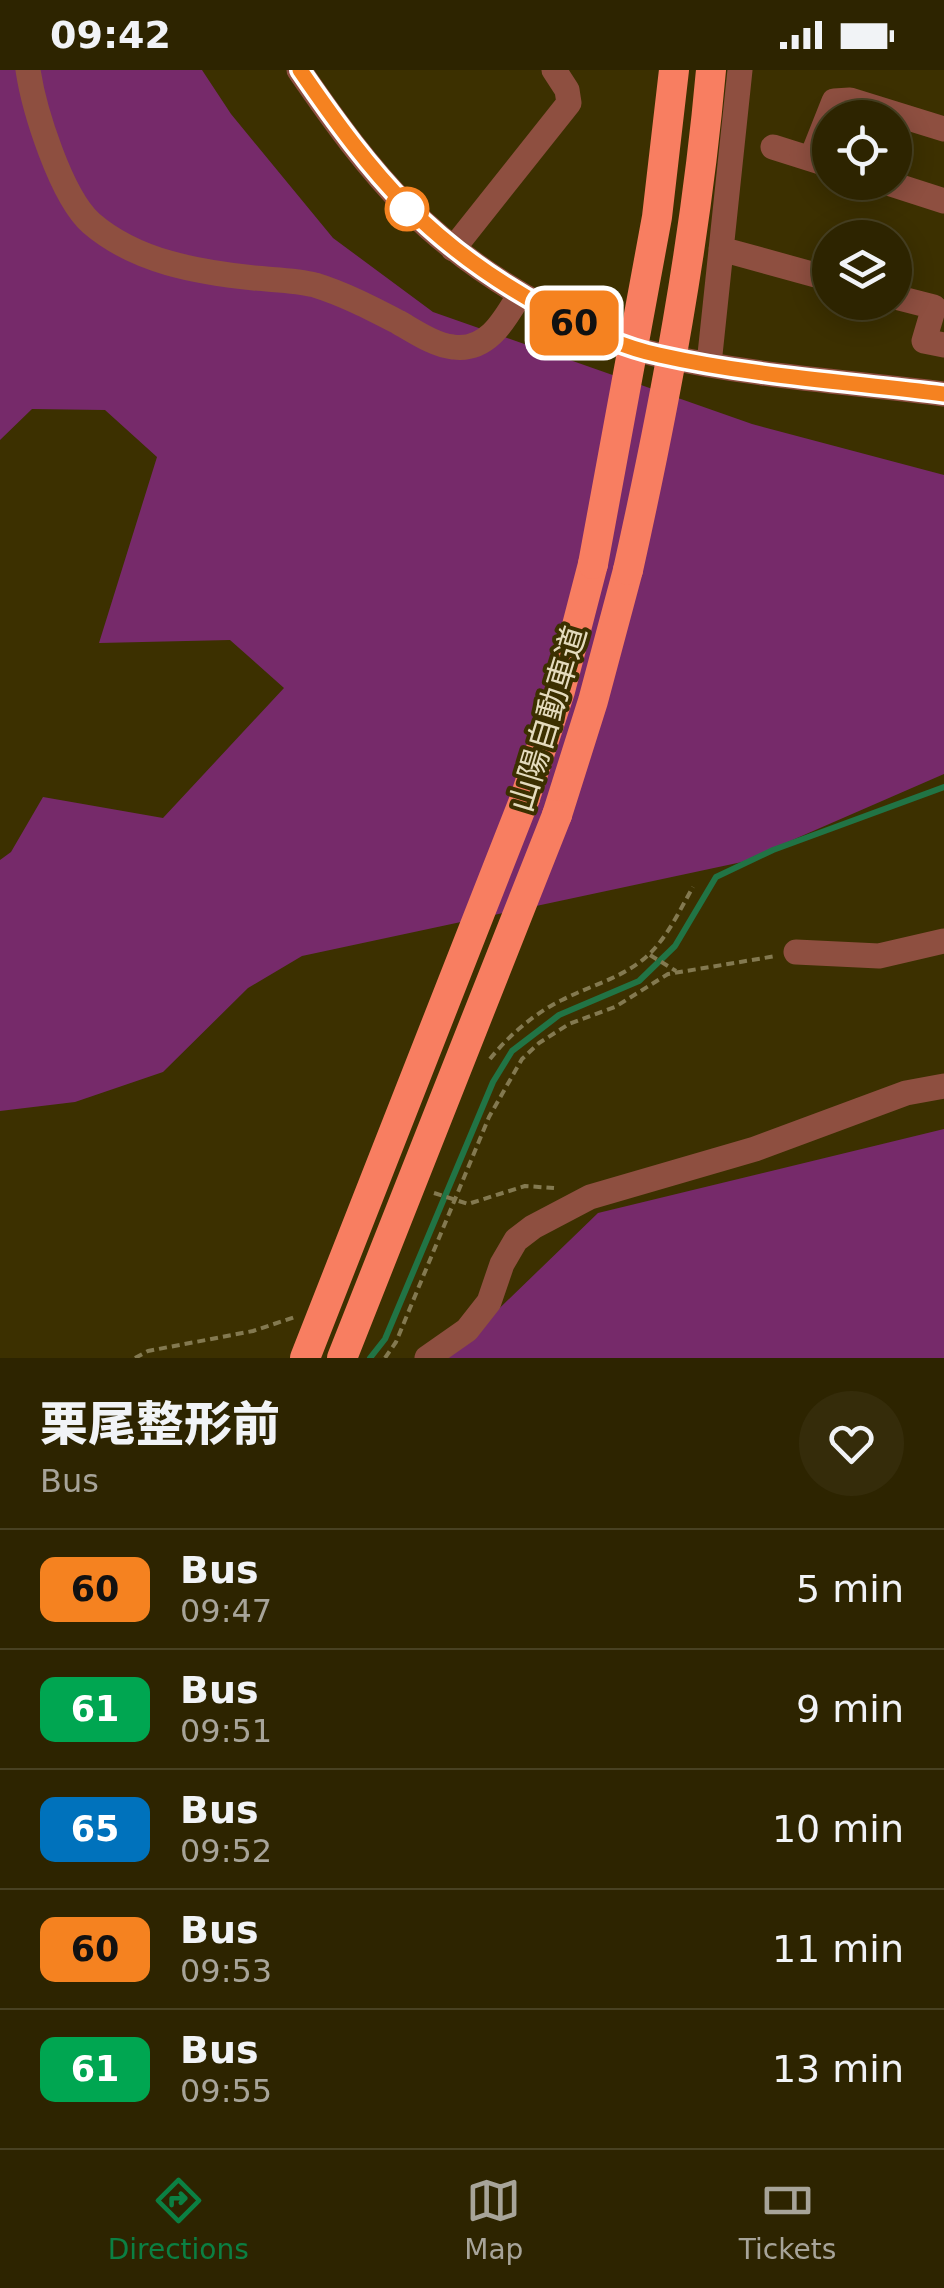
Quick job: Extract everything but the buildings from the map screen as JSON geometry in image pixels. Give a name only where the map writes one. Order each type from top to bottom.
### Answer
[{"type":"highway","name":"山陽自動車道","points":[[305,1358],[525,798],[560,691],[593,564],[657,217],[674,70]]},
{"type":"highway","name":"山陽自動車道","points":[[342,1358],[557,815],[593,701],[662,420],[694,224],[711,70]]},
{"type":"street","points":[[28,70],[32,95],[67,192],[90,222],[139,252],[213,274],[312,284],[360,302],[422,336],[455,348],[482,343],[501,326],[520,294]]},
{"type":"street","points":[[301,70],[386,188],[453,249],[520,294],[613,340],[656,355],[944,394]]},
{"type":"street","points":[[453,249],[569,102],[568,90],[554,70]]},
{"type":"street","points":[[709,364],[740,70]]},
{"type":"street","points":[[912,119],[944,129]]},
{"type":"street","points":[[773,148],[812,159]]},
{"type":"street","points":[[912,191],[944,202]]},
{"type":"street","points":[[721,250],[812,274]]},
{"type":"street","points":[[912,301],[934,307],[924,341],[944,345]]},
{"type":"street","points":[[796,952],[879,956],[944,942]]},
{"type":"street","points":[[427,1358],[468,1330],[488,1302],[516,1240],[590,1197],[755,1149],[906,1093],[944,1086]]},
{"type":"path","points":[[385,1358],[396,1342],[497,1101],[522,1059],[569,1024],[615,1006],[676,972],[796,952]]},
{"type":"path","points":[[650,955],[676,972]]},
{"type":"path","points":[[434,1193],[468,1204],[525,1186],[571,1188],[590,1197]]},
{"type":"shaded area","points":[[0,70],[202,70],[231,114],[333,238],[433,312],[752,424],[944,475],[944,774],[742,862],[302,956],[248,988],[163,1072],[75,1102],[0,1111],[0,860],[11,852],[43,797],[163,818],[284,688],[230,640],[99,643],[157,457],[105,410],[32,409],[0,440]]},
{"type":"shaded area","points":[[944,1129],[944,1358],[448,1358],[598,1213]]},
{"type":"waterway","points":[[370,1358],[385,1339],[493,1082],[512,1051],[559,1015],[639,981],[675,946],[716,877],[773,850],[944,787]]},
{"type":"bus line","name":"60","points":[[300,70],[348,140],[411,213],[474,265],[566,319],[656,355],[944,394]]}]
